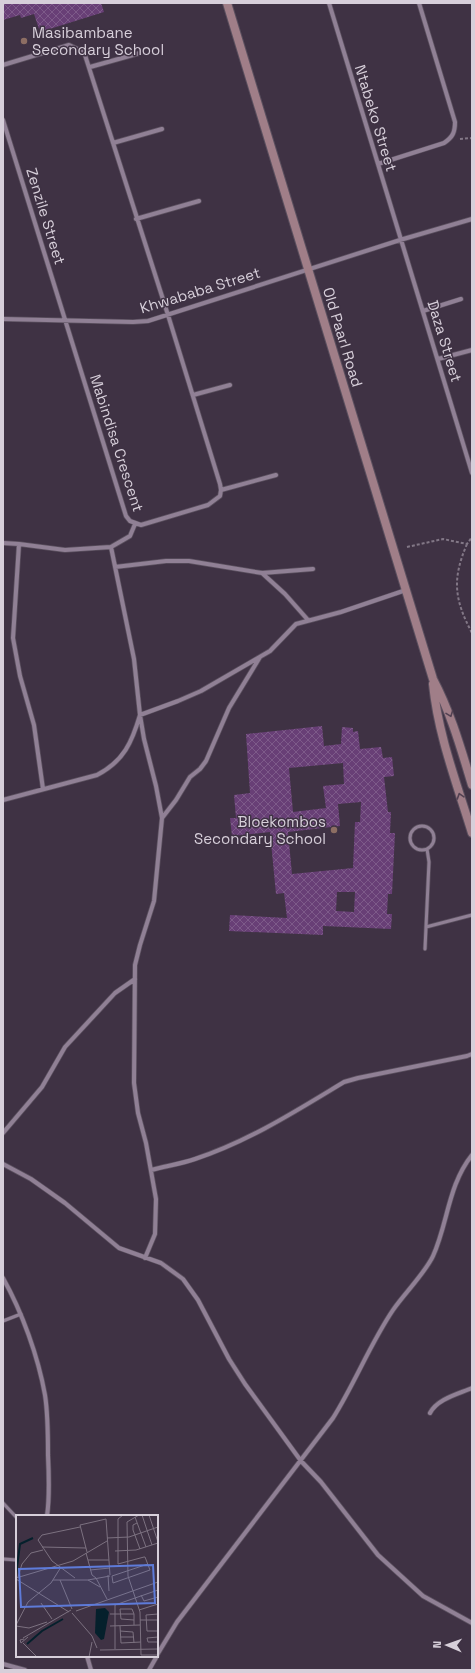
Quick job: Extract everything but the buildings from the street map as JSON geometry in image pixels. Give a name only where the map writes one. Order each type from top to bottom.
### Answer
[{"type":"main road","name":"Old Paarl Road","points":[[227,3],[307,271],[433,679],[450,716],[472,785]]},
{"type":"main road","name":"Old Paarl Road","points":[[433,679],[439,726],[472,833]]},
{"type":"street","name":"Ntabeko Street","points":[[328,3],[400,240]]},
{"type":"street","points":[[378,164],[444,143],[453,136],[455,122],[419,3]]},
{"type":"street","points":[[3,65],[69,45],[84,52],[90,67],[136,219],[168,315],[221,490],[276,475]]},
{"type":"street","points":[[90,67],[140,53]]},
{"type":"street","name":"Zenzile Street","points":[[3,120],[65,320]]},
{"type":"street","points":[[113,143],[162,129]]},
{"type":"street","points":[[136,219],[199,201]]},
{"type":"street","name":"Khwababa Street","points":[[3,319],[133,322],[148,321],[472,218]]},
{"type":"street","name":"Daza Street","points":[[400,240],[472,473]]},
{"type":"street","points":[[423,311],[461,299]]},
{"type":"street","name":"Mabindisa Crescent","points":[[65,320],[124,511],[130,521],[141,525],[208,505],[220,496],[221,490]]},
{"type":"street","points":[[438,359],[472,350]]},
{"type":"street","points":[[193,395],[230,385]]},
{"type":"street","points":[[3,543],[65,550],[111,547],[130,536],[135,524]]},
{"type":"street","points":[[19,544],[13,638],[20,676],[34,725],[43,789]]},
{"type":"street","points":[[111,547],[134,658],[140,715],[162,818],[154,901],[135,965],[135,1100],[156,1200],[155,1234],[145,1258]]},
{"type":"street","points":[[115,567],[166,561],[189,561],[262,573],[313,569]]},
{"type":"street","points":[[262,573],[285,594],[308,620]]},
{"type":"street","points":[[140,715],[201,691],[270,651],[296,624],[341,612],[406,590]]},
{"type":"street","points":[[162,818],[176,800],[190,777],[200,769],[206,761],[229,708],[260,656]]},
{"type":"street","points":[[3,800],[97,775],[108,769],[121,758],[130,744],[140,715]]},
{"type":"street","points":[[3,1133],[42,1087],[65,1047],[114,993],[135,980]]},
{"type":"street","points":[[150,1170],[194,1160],[265,1130],[344,1082],[472,1054]]},
{"type":"street","points":[[158,1654],[177,1622],[333,1418],[347,1395],[374,1341],[393,1310],[432,1258],[439,1242],[447,1207],[456,1182],[464,1165],[472,1155]]},
{"type":"street","points":[[3,1164],[31,1179],[65,1203],[119,1248],[161,1263],[183,1280],[198,1300],[229,1359],[245,1384],[301,1461],[321,1482],[378,1556],[423,1596],[472,1623]]},
{"type":"street","points":[[3,1278],[17,1303],[21,1314],[45,1395],[50,1498],[47,1515]]},
{"type":"street","points":[[430,1413],[433,1407],[439,1403],[472,1388]]},
{"type":"street","points":[[87,1657],[91,1670]]},
{"type":"street","points":[[149,1670],[156,1657]]},
{"type":"street","points":[[3,1664],[25,1670]]},
{"type":"lane","points":[[418,827],[427,827],[433,834],[433,843],[427,849],[418,849],[412,843],[412,834],[418,827]]},
{"type":"lane","points":[[426,949],[429,862],[427,849]]},
{"type":"lane","points":[[426,927],[472,915]]},
{"type":"lane","points":[[3,1321],[21,1314]]},
{"type":"lane","points":[[3,1503],[16,1517]]},
{"type":"lane","points":[[3,1559],[16,1560]]},
{"type":"path","points":[[453,136],[462,139],[472,138]]},
{"type":"path","points":[[472,536],[467,544],[458,568],[456,587],[461,609],[472,633]]},
{"type":"path","points":[[407,547],[443,539],[467,544]]},
{"type":"place","name":"Masibambane Secondary School","points":[[24,41]]},
{"type":"place","name":"Bloekombos Secondary School","points":[[334,830]]}]
